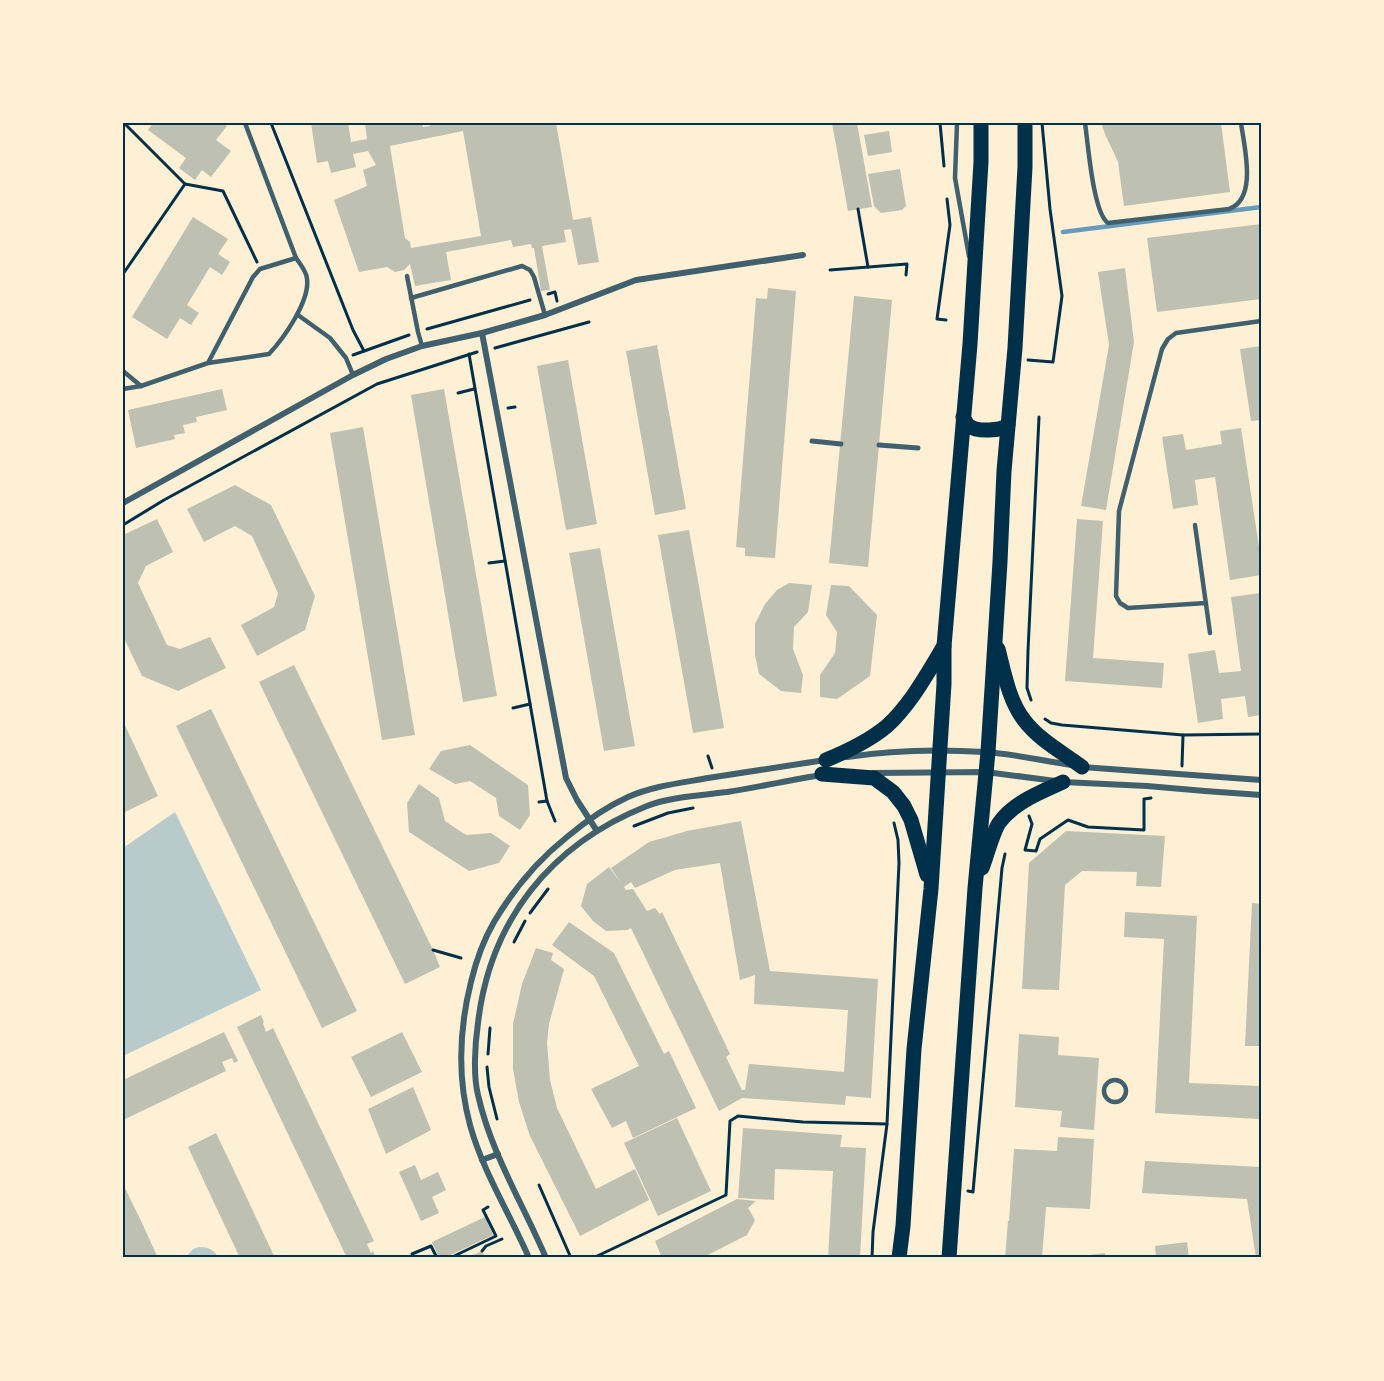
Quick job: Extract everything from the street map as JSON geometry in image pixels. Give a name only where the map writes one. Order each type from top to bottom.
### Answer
[{"type":"highway","points":[[899,1258],[914,1049],[931,889],[944,684],[944,646],[974,279],[981,123]]},
{"type":"highway","points":[[949,1258],[975,888],[988,752],[1004,471],[1017,316],[1025,167],[1024,123]]},
{"type":"highway","points":[[963,417],[969,426],[975,428],[1000,429],[1008,425]]},
{"type":"highway","points":[[995,638],[1009,690],[1023,718],[1041,738],[1082,766]]},
{"type":"highway","points":[[824,767],[887,726],[905,707],[923,682],[944,646]]},
{"type":"highway","points":[[824,767],[874,778],[893,792],[911,820],[931,889]]},
{"type":"highway","points":[[975,888],[998,824],[1011,810],[1063,782]]},
{"type":"street","points":[[123,503],[353,375],[386,359],[422,346],[482,333],[545,315],[636,280],[803,255]]},
{"type":"street","points":[[482,333],[566,778],[597,831]]},
{"type":"street","points":[[812,441],[841,444]]},
{"type":"street","points":[[879,445],[918,448]]},
{"type":"street","points":[[546,1258],[484,1120],[477,1092],[476,1043],[479,1010],[497,948],[508,923],[526,895],[557,860],[597,831],[640,809],[663,801],[738,790],[872,753],[940,750],[988,752],[1082,766],[1261,780]]},
{"type":"street","points":[[530,1258],[482,1160],[470,1125],[460,1065],[464,1009],[477,959],[493,924],[515,890],[549,852],[589,819],[628,797],[666,785],[824,767],[986,772],[1063,782],[1147,786],[1260,796]]},
{"type":"street","points":[[464,1093],[477,1092]]},
{"type":"street","points":[[482,1160],[498,1154]]},
{"type":"lane","points":[[123,389],[141,386],[208,363],[269,354],[297,315],[306,295],[308,277],[296,258],[246,123]]},
{"type":"lane","points":[[957,123],[955,178],[974,279]]},
{"type":"lane","points":[[1085,123],[1097,200],[1103,219],[1108,223],[1236,207],[1246,186],[1247,171],[1241,123]]},
{"type":"lane","points":[[208,363],[253,277],[260,269],[296,258]]},
{"type":"lane","points":[[411,298],[522,266],[530,270],[545,315]]},
{"type":"lane","points":[[407,276],[422,346]]},
{"type":"lane","points":[[297,315],[330,338],[346,358],[353,375]]},
{"type":"lane","points":[[1206,603],[1128,608],[1120,603],[1116,596],[1119,511],[1162,349],[1168,339],[1176,333],[1261,321]]},
{"type":"lane","points":[[123,371],[141,386]]},
{"type":"lane","points":[[1195,525],[1210,633]]},
{"type":"lane","points":[[1114,1079],[1121,1082],[1126,1088],[1125,1096],[1119,1101],[1112,1102],[1105,1097],[1103,1090],[1107,1083],[1114,1079]]},
{"type":"path","points":[[124,123],[185,184],[223,191],[260,269]]},
{"type":"path","points":[[271,123],[353,330],[364,351]]},
{"type":"path","points":[[940,123],[944,168]]},
{"type":"path","points":[[1042,123],[1050,209],[1062,296],[1053,362],[1045,361]]},
{"type":"path","points":[[123,274],[185,184]]},
{"type":"path","points":[[946,191],[950,225],[937,319],[946,320]]},
{"type":"path","points":[[858,209],[868,267]]},
{"type":"path","points":[[830,270],[907,264],[906,275]]},
{"type":"path","points":[[346,358],[418,332],[555,291],[559,310]]},
{"type":"path","points":[[123,525],[164,500],[377,384],[469,354],[589,322]]},
{"type":"path","points":[[469,354],[530,704],[548,801],[555,822]]},
{"type":"path","points":[[458,393],[475,389]]},
{"type":"path","points":[[508,408],[515,407]]},
{"type":"path","points":[[1032,704],[1027,688],[1039,417]]},
{"type":"path","points":[[489,563],[505,561]]},
{"type":"path","points":[[513,708],[530,704]]},
{"type":"path","points":[[1041,717],[1051,723],[1062,725],[1183,735],[1261,734]]},
{"type":"path","points":[[1181,774],[1183,735]]},
{"type":"path","points":[[1029,815],[1032,824],[1025,850],[1036,851],[1040,839],[1068,820],[1088,827],[1144,830],[1144,799]]},
{"type":"path","points":[[539,802],[548,801]]},
{"type":"path","points":[[632,827],[665,814],[698,807]]},
{"type":"path","points":[[872,1258],[873,1232],[887,1124],[899,863],[894,822]]},
{"type":"path","points":[[973,1192],[1002,868],[1006,849]]},
{"type":"path","points":[[510,951],[525,921],[552,884]]},
{"type":"path","points":[[433,950],[461,958]]},
{"type":"path","points":[[490,1019],[487,1064],[489,1087],[499,1124]]},
{"type":"path","points":[[593,1258],[726,1195],[730,1121],[738,1116],[803,1122],[887,1124]]},
{"type":"path","points":[[539,1185],[571,1258]]},
{"type":"path","points":[[450,1258],[496,1236],[483,1210],[488,1207]]},
{"type":"path","points":[[482,1251],[486,1246],[502,1239]]},
{"type":"path","points":[[412,1254],[430,1246],[437,1258]]},
{"type":"shaded area","points":[[175,812],[261,990],[123,1056],[123,848]]},
{"type":"shaded area","points":[[199,1247],[211,1250],[219,1258],[185,1258],[193,1249]]},
{"type":"building","points":[[153,123],[223,123],[227,126],[216,140],[231,151],[211,177],[202,170],[195,180],[179,168],[186,158],[148,130]]},
{"type":"building","points":[[311,123],[348,123],[351,142],[367,139],[365,123],[422,123],[423,127],[430,126],[429,123],[556,123],[573,220],[591,217],[599,262],[578,265],[571,229],[564,230],[566,242],[542,246],[550,290],[541,291],[534,248],[531,244],[513,247],[511,240],[446,252],[451,280],[415,286],[410,264],[404,270],[395,272],[387,267],[359,272],[334,200],[367,186],[363,170],[376,165],[368,151],[353,154],[356,167],[331,173],[328,161],[317,163]],"holes":[[[463,131],[481,236],[411,248],[410,242],[405,238],[390,146]]]},
{"type":"building","points":[[832,123],[857,123],[872,207],[848,211]]},
{"type":"building","points":[[1101,123],[1221,123],[1230,192],[1124,206],[1118,162]]},
{"type":"building","points":[[889,131],[892,152],[868,156],[864,135]]},
{"type":"building","points":[[900,169],[906,206],[902,210],[881,213],[874,206],[868,174]]},
{"type":"building","points":[[193,217],[228,239],[218,254],[230,262],[222,275],[210,267],[187,305],[199,313],[191,325],[180,318],[167,339],[132,317]]},
{"type":"building","points":[[1261,224],[1261,299],[1157,312],[1147,238]]},
{"type":"building","points":[[1125,268],[1134,342],[1106,510],[1081,506],[1109,345],[1098,272]]},
{"type":"building","points":[[768,288],[796,291],[775,558],[745,556],[745,548],[736,547],[756,298],[767,299]]},
{"type":"building","points":[[854,296],[892,300],[868,567],[829,563]]},
{"type":"building","points":[[657,345],[686,509],[655,515],[626,351]]},
{"type":"building","points":[[1261,346],[1261,420],[1251,421],[1240,349]]},
{"type":"building","points":[[568,360],[597,524],[566,530],[537,366]]},
{"type":"building","points":[[222,389],[227,410],[196,417],[197,422],[183,425],[185,433],[174,435],[175,439],[136,448],[128,410]]},
{"type":"building","points":[[444,389],[497,696],[463,702],[411,395]]},
{"type":"building","points":[[363,427],[415,735],[382,740],[330,433]]},
{"type":"building","points":[[1241,428],[1261,560],[1261,575],[1230,580],[1215,477],[1195,480],[1198,505],[1173,509],[1162,437],[1183,434],[1186,450],[1222,444],[1220,431]]},
{"type":"building","points":[[235,485],[271,505],[315,596],[305,630],[257,656],[241,625],[274,607],[278,593],[252,536],[235,526],[204,542],[187,509]]},
{"type":"building","points":[[157,519],[173,552],[146,566],[138,583],[167,645],[180,649],[210,637],[226,668],[178,691],[142,676],[123,636],[123,535]]},
{"type":"building","points":[[1077,519],[1103,521],[1093,658],[1164,663],[1162,688],[1065,681]]},
{"type":"building","points":[[689,530],[724,728],[693,733],[658,535]]},
{"type":"building","points":[[600,548],[635,746],[604,751],[569,553]]},
{"type":"building","points":[[789,583],[812,585],[808,612],[794,627],[793,649],[803,675],[801,693],[781,691],[759,674],[755,655],[755,624],[765,604],[777,590]]},
{"type":"building","points":[[831,585],[849,586],[877,615],[870,676],[837,699],[820,697],[820,675],[835,653],[837,632],[826,615]]},
{"type":"building","points":[[1261,593],[1261,715],[1248,717],[1245,696],[1221,699],[1223,719],[1198,723],[1188,654],[1215,650],[1219,673],[1241,671],[1231,597]]},
{"type":"building","points":[[294,665],[440,967],[405,984],[259,682]]},
{"type":"building","points":[[211,709],[357,1011],[322,1028],[176,726]]},
{"type":"building","points":[[123,721],[158,796],[123,813]]},
{"type":"building","points":[[470,745],[528,785],[530,815],[520,830],[499,816],[496,798],[470,781],[455,784],[429,769],[441,751]]},
{"type":"building","points":[[419,784],[439,798],[445,821],[466,835],[491,833],[510,846],[499,863],[469,871],[409,832],[407,803]]},
{"type":"building","points":[[741,821],[770,971],[878,979],[871,1098],[846,1096],[845,1105],[742,1098],[719,1111],[631,928],[606,931],[593,921],[581,906],[587,884],[609,867],[621,883],[611,868],[649,842],[687,831]],"holes":[[[720,863],[740,980],[755,975],[754,1004],[848,1010],[844,1072],[749,1064],[745,1090],[742,1090],[726,1057],[730,1054],[662,912],[660,914],[655,908],[647,911],[633,889],[626,890],[624,887],[631,882],[635,888],[675,870]]]},
{"type":"building","points":[[1066,831],[1165,836],[1161,887],[1136,886],[1137,872],[1082,871],[1065,885],[1059,990],[1022,989],[1029,863]]},
{"type":"building","points":[[1252,903],[1261,904],[1261,1046],[1245,1046]]},
{"type":"building","points":[[1125,912],[1197,916],[1189,1083],[1261,1086],[1259,1119],[1155,1113],[1164,939],[1124,937]]},
{"type":"building","points":[[569,922],[614,953],[664,1054],[669,1051],[696,1108],[633,1138],[626,1121],[612,1128],[591,1089],[639,1066],[594,976],[552,945]]},
{"type":"building","points":[[536,948],[553,953],[551,960],[564,969],[549,1024],[547,1043],[550,1080],[557,1108],[596,1189],[635,1169],[649,1200],[580,1236],[530,1136],[519,1102],[513,1069],[513,1024],[522,984]]},
{"type":"building","points":[[261,1015],[266,1032],[273,1028],[374,1241],[367,1244],[376,1258],[347,1258],[237,1027]]},
{"type":"building","points":[[224,1032],[238,1061],[234,1063],[232,1058],[222,1062],[226,1071],[123,1120],[123,1080]]},
{"type":"building","points":[[402,1032],[422,1072],[371,1097],[351,1057]]},
{"type":"building","points":[[1019,1034],[1059,1037],[1058,1055],[1099,1058],[1094,1130],[1060,1127],[1062,1111],[1015,1107]]},
{"type":"building","points":[[413,1087],[431,1130],[386,1154],[368,1109]]},
{"type":"building","points":[[677,1118],[711,1191],[658,1216],[624,1143]]},
{"type":"building","points":[[743,1128],[842,1135],[840,1147],[866,1148],[860,1258],[828,1258],[833,1171],[775,1169],[774,1200],[738,1198]]},
{"type":"building","points":[[216,1133],[275,1258],[240,1258],[188,1147]]},
{"type":"building","points":[[1058,1137],[1094,1139],[1090,1209],[1046,1207],[1042,1258],[1005,1258],[1014,1149],[1057,1151]]},
{"type":"building","points":[[1145,1161],[1261,1167],[1261,1258],[1256,1258],[1247,1199],[1142,1193]]},
{"type":"building","points":[[415,1165],[421,1180],[438,1172],[446,1190],[432,1197],[439,1213],[421,1221],[399,1172]]},
{"type":"building","points":[[123,1184],[142,1223],[158,1258],[124,1258]]},
{"type":"building","points":[[737,1199],[756,1201],[748,1208],[755,1220],[747,1235],[702,1258],[662,1258],[655,1241]]},
{"type":"building","points":[[485,1217],[493,1235],[444,1258],[439,1258],[432,1242]]},
{"type":"building","points":[[1187,1242],[1189,1258],[1156,1258],[1155,1246]]},
{"type":"building","points":[[482,1251],[485,1258],[467,1258]]},
{"type":"building","points":[[1105,1253],[1105,1258],[1074,1258],[1074,1257]]},
{"type":"waterway","points":[[1063,232],[1261,207]]}]
